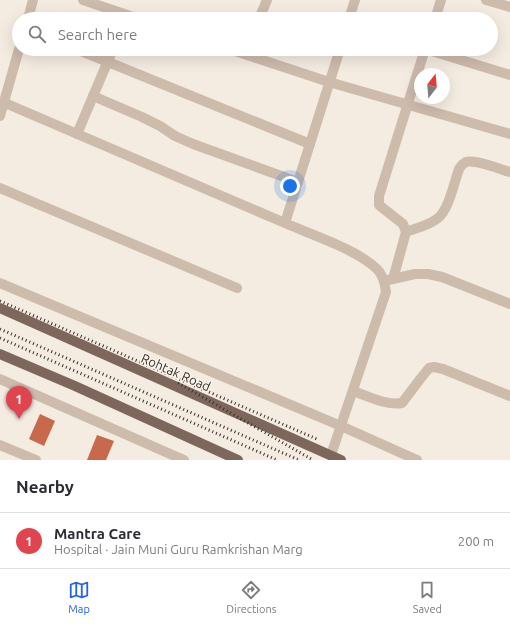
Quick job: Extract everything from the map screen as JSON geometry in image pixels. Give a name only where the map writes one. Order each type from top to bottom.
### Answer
[{"type":"main road","name":"Rohtak Road","points":[[0,308],[341,460]]},
{"type":"main road","points":[[0,354],[238,460]]},
{"type":"street","points":[[30,12],[33,0]]},
{"type":"street","points":[[83,0],[114,12]]},
{"type":"street","points":[[262,12],[267,0]]},
{"type":"street","points":[[351,12],[355,0]]},
{"type":"street","points":[[437,12],[441,0]]},
{"type":"street","points":[[486,0],[510,8]]},
{"type":"street","points":[[0,116],[5,103],[17,56]]},
{"type":"street","points":[[93,56],[310,144]]},
{"type":"street","points":[[77,134],[110,56]]},
{"type":"street","points":[[256,56],[329,82],[510,134]]},
{"type":"street","points":[[285,223],[338,56]]},
{"type":"street","points":[[331,455],[406,232],[403,224],[378,205],[378,196],[423,56]]},
{"type":"street","points":[[448,56],[510,75]]},
{"type":"street","points":[[93,96],[142,117],[175,136],[193,144],[298,182]]},
{"type":"street","points":[[5,103],[356,254],[389,280]]},
{"type":"street","points":[[406,232],[439,218],[445,210],[462,164],[471,162],[510,172]]},
{"type":"street","points":[[0,188],[237,288]]},
{"type":"street","points":[[389,280],[415,274],[435,275],[510,304]]},
{"type":"street","points":[[0,283],[340,426],[417,460]]},
{"type":"street","points":[[352,391],[389,403],[402,403],[429,368],[434,367],[443,369],[510,396]]},
{"type":"street","points":[[0,379],[184,460]]},
{"type":"street","points":[[0,445],[36,460]]},
{"type":"building","points":[[40,414],[55,421],[44,446],[29,439]]},
{"type":"building","points":[[97,435],[114,441],[106,460],[87,460]]},
{"type":"railway","points":[[0,301],[319,440]]},
{"type":"railway","points":[[0,329],[299,460]]},
{"type":"railway","points":[[0,338],[277,460]]},
{"type":"railway","points":[[178,383],[313,460]]},
{"type":"place","name":"Mantra Care","points":[[19,419]]}]
